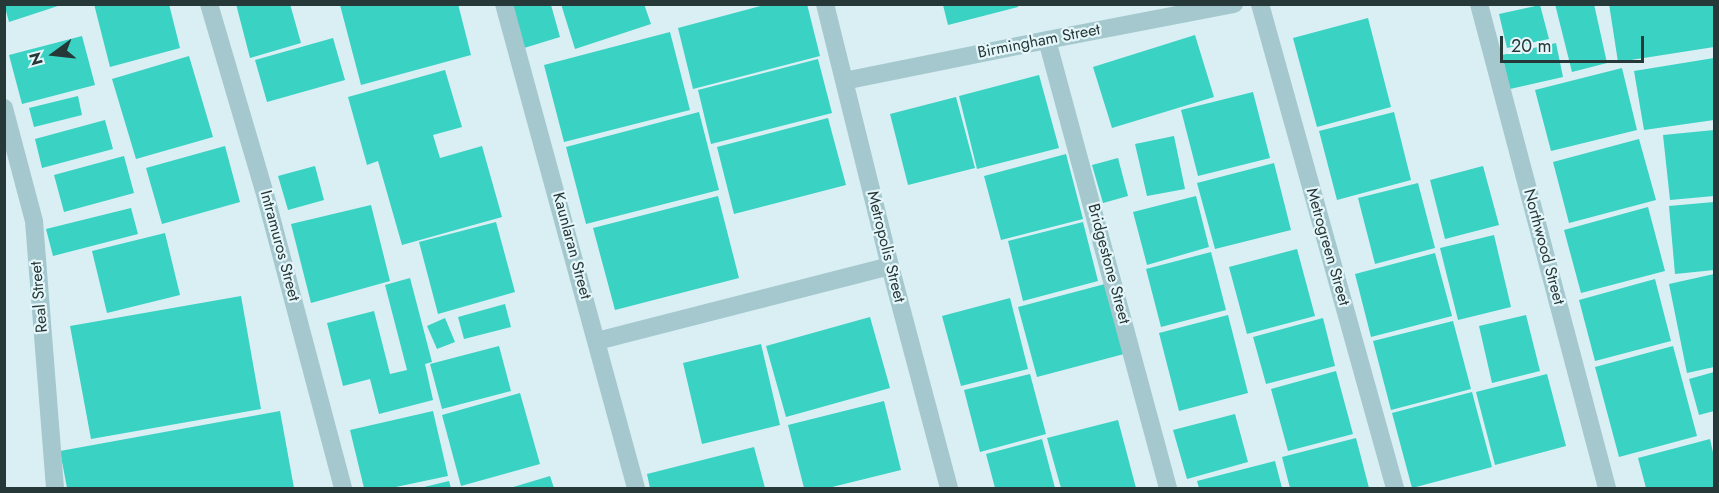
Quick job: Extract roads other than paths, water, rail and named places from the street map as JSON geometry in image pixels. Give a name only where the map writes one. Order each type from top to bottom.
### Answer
[{"type":"street","name":"Intramuros Street","points":[[208,4],[265,194],[343,489]]},
{"type":"street","name":"Kaunlaran Street","points":[[504,4],[636,489]]},
{"type":"street","name":"Metropolis Street","points":[[825,4],[890,266],[949,489]]},
{"type":"street","name":"Birmingham Street","points":[[844,81],[1234,4]]},
{"type":"street","name":"Metrogreen Street","points":[[1260,4],[1395,489]]},
{"type":"street","name":"Northwood Street","points":[[1479,4],[1607,489]]},
{"type":"street","name":"Bridgestone Street","points":[[1047,40],[1168,489]]},
{"type":"street","name":"Real Street","points":[[4,108],[34,221],[55,489]]},
{"type":"street","points":[[597,341],[890,266]]}]
